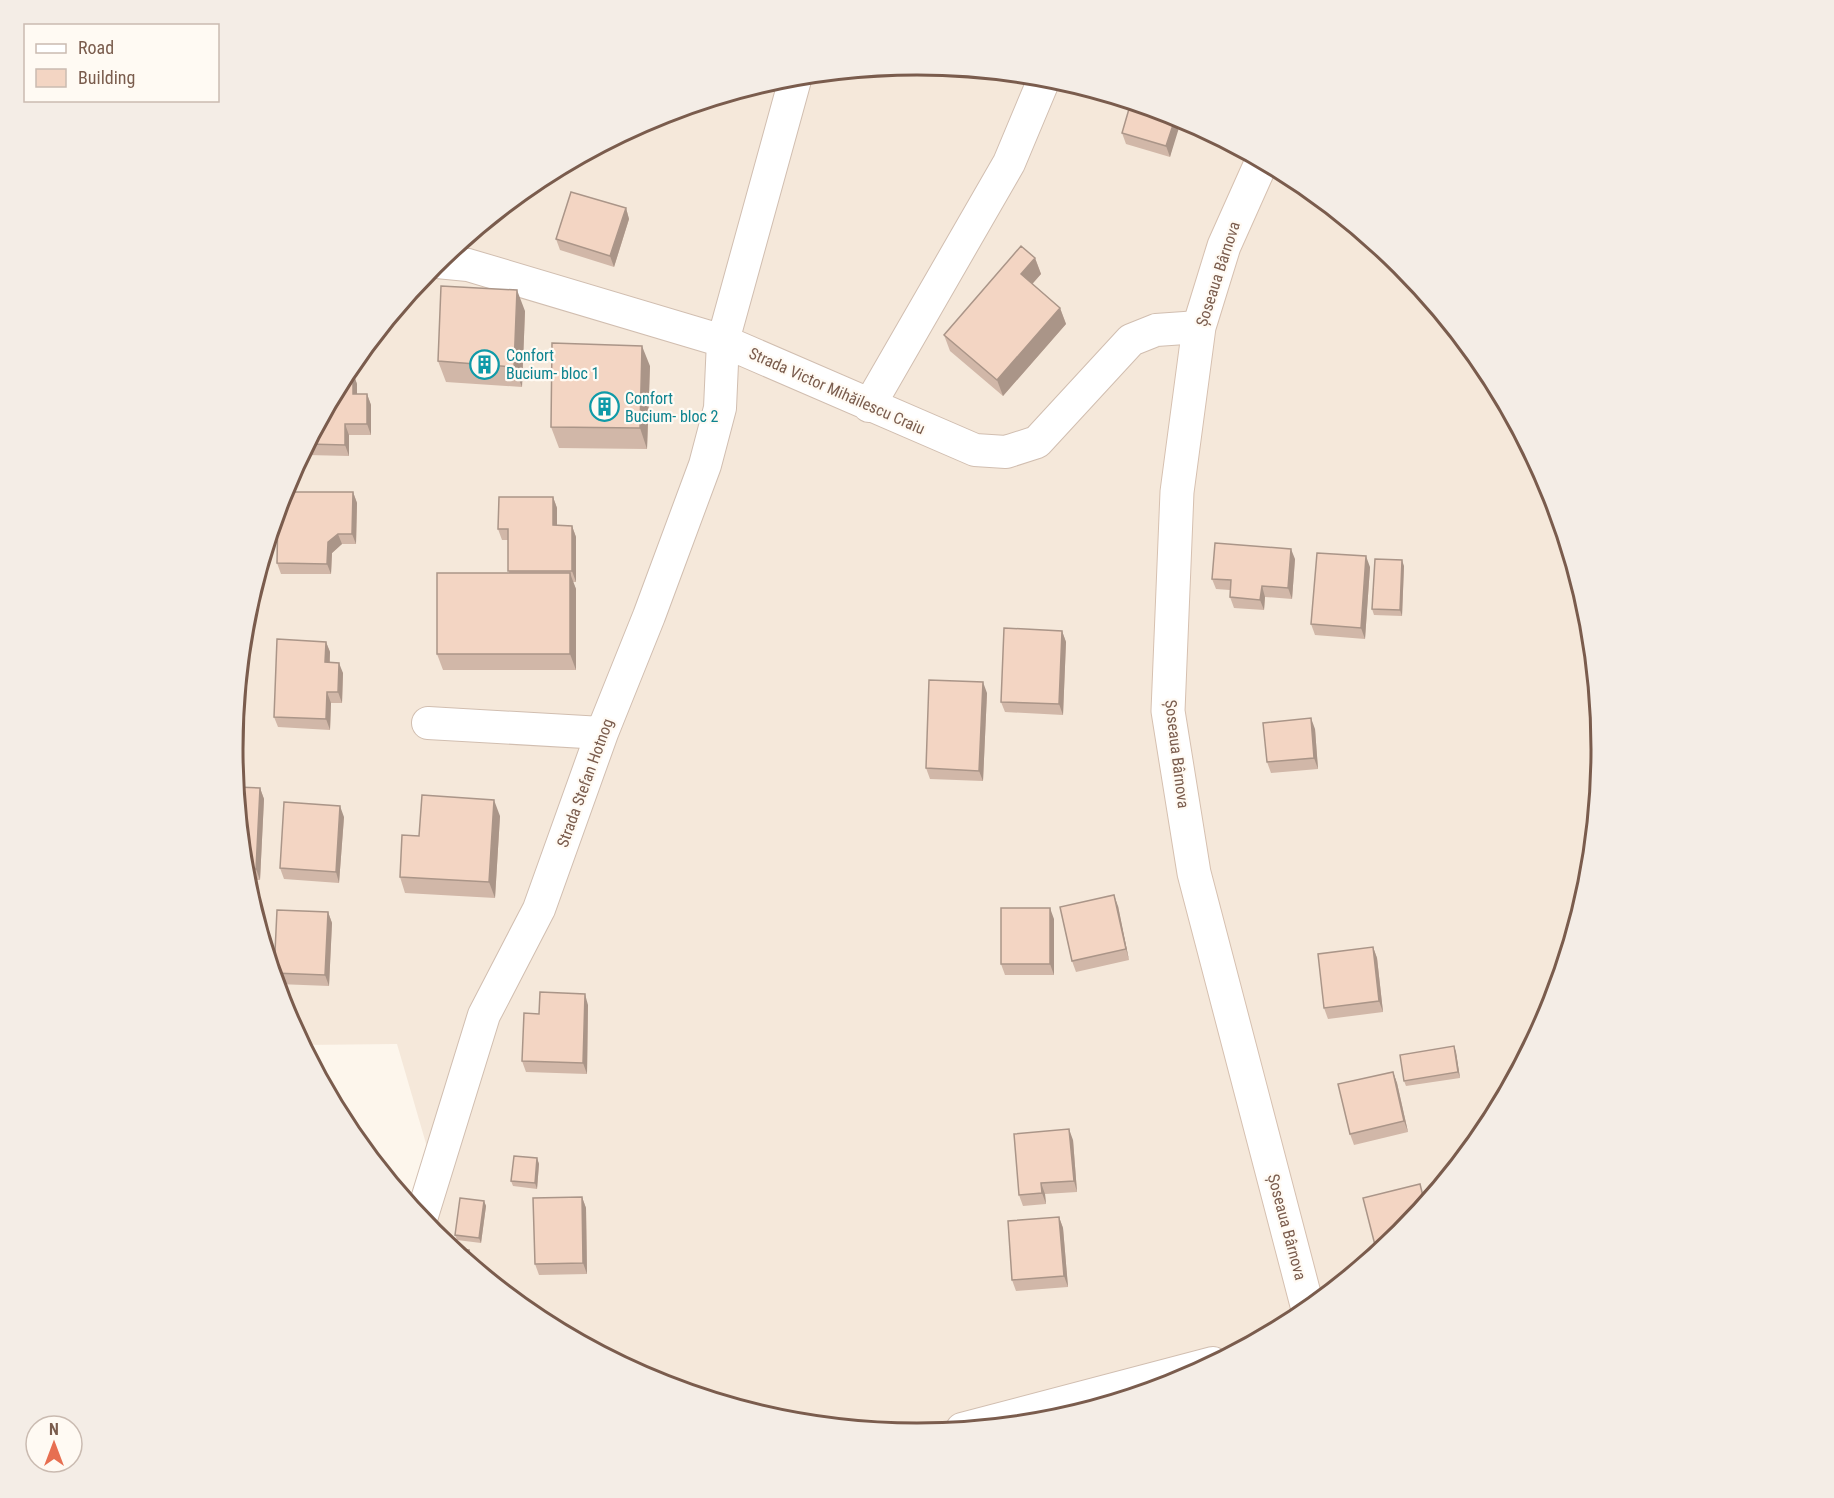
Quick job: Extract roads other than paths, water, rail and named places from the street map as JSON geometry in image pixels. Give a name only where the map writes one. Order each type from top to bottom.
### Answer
[{"type":"main road","name":"Șoseaua Bârnova","points":[[1259,168],[1224,246],[1199,327],[1177,492],[1168,711],[1194,873],[1305,1299]]},
{"type":"street","name":"Strada Stefan Hotnog","points":[[424,1209],[484,1015],[539,909],[602,733],[649,616],[705,465],[720,408],[723,341],[793,87]]},
{"type":"street","points":[[869,406],[1009,163],[1041,87]]},
{"type":"street","name":"Strada Victor Mihăilescu Craiu","points":[[450,263],[468,265],[723,341],[975,450],[1006,452],[1037,442],[1131,340],[1156,330],[1199,327]]},
{"type":"street","points":[[428,723],[602,733]]},
{"type":"street","points":[[1012,1416],[1165,1376]]},
{"type":"place","name":"Confort Bucium- bloc 1","points":[[485,364]]},
{"type":"place","name":"Confort Bucium- bloc 2","points":[[604,407]]}]
